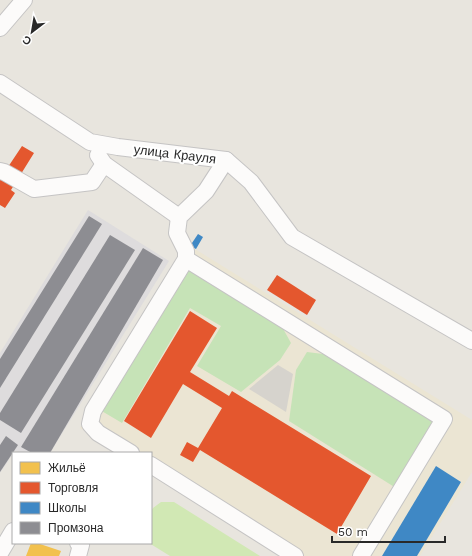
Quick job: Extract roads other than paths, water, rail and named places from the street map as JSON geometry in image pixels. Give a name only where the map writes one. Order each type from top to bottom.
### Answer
[{"type":"street","points":[[0,28],[24,0]]},
{"type":"street","name":"улица Крауля","points":[[0,83],[90,142],[118,147],[226,160],[251,182],[292,237],[472,341]]},
{"type":"street","points":[[90,142],[104,164],[179,217]]},
{"type":"street","points":[[129,452],[98,433],[90,424],[93,411],[186,259],[186,251],[177,233],[179,217],[206,191],[226,160]]},
{"type":"street","points":[[0,171],[34,189],[92,182],[104,164]]},
{"type":"street","points":[[186,259],[444,420],[361,556]]},
{"type":"street","points":[[152,467],[295,556]]},
{"type":"street","points":[[0,553],[12,533]]},
{"type":"street","points":[[78,556],[81,545],[80,544]]}]
